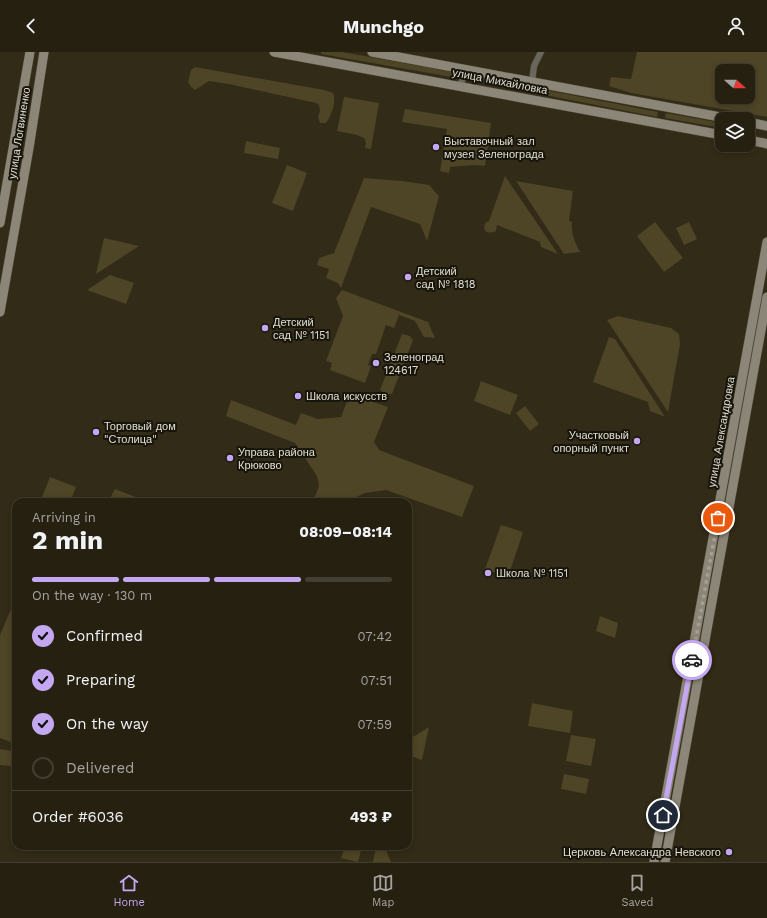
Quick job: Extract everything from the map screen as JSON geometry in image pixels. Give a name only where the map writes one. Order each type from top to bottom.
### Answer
[{"type":"main road","name":"улица Логвиненко","points":[[0,223],[30,52]]},
{"type":"main road","name":"улица Логвиненко","points":[[0,312],[29,148],[44,52]]},
{"type":"main road","name":"улица Михайловка","points":[[274,52],[317,57],[715,134]]},
{"type":"main road","name":"улица Михайловка","points":[[372,52],[715,116]]},
{"type":"main road","points":[[755,123],[767,126]]},
{"type":"main road","points":[[755,142],[766,144]]},
{"type":"main road","name":"улица Александровка","points":[[654,862],[767,242]]},
{"type":"main road","name":"улица Александровка","points":[[665,862],[767,297]]},
{"type":"street","points":[[532,82],[534,66],[541,52]]},
{"type":"street","points":[[459,85],[463,81],[464,74],[462,69]]},
{"type":"shaded area","points":[[321,52],[342,52],[458,73],[459,76],[457,78],[321,54]]},
{"type":"shaded area","points":[[637,52],[767,52],[767,117],[755,115],[755,112],[739,112],[631,93],[609,86],[611,77],[631,79]]},
{"type":"shaded area","points":[[195,67],[324,90],[333,93],[333,108],[326,123],[320,123],[318,117],[320,111],[319,105],[316,103],[209,81],[195,90],[188,82],[191,70]]},
{"type":"shaded area","points":[[469,75],[658,112],[657,117],[468,80]]},
{"type":"shaded area","points":[[344,97],[379,103],[371,149],[365,148],[366,143],[364,138],[337,131]]},
{"type":"shaded area","points":[[405,109],[491,123],[485,166],[475,165],[450,167],[449,173],[440,171],[447,129],[402,122]]},
{"type":"shaded area","points":[[666,113],[715,122],[715,127],[665,118]]},
{"type":"shaded area","points":[[246,141],[280,148],[278,159],[244,153]]},
{"type":"shaded area","points":[[287,165],[307,173],[293,211],[272,203]]},
{"type":"shaded area","points":[[505,176],[558,254],[541,247],[540,242],[497,225],[496,231],[490,233],[486,232],[484,228],[485,223],[489,221]]},
{"type":"shaded area","points":[[364,178],[429,185],[439,196],[427,241],[420,224],[371,207],[341,288],[338,283],[326,278],[329,269],[317,265],[319,258],[334,253]]},
{"type":"shaded area","points":[[516,181],[573,191],[569,221],[572,222],[573,234],[580,252],[564,254]]},
{"type":"shaded area","points":[[655,222],[683,258],[664,272],[637,236]]},
{"type":"shaded area","points":[[689,222],[697,239],[684,245],[676,228]]},
{"type":"shaded area","points":[[104,238],[139,246],[96,274]]},
{"type":"shaded area","points":[[110,275],[134,283],[126,304],[87,290]]},
{"type":"shaded area","points":[[342,290],[428,322],[435,338],[424,337],[415,321],[399,315],[394,328],[386,325],[376,354],[372,354],[368,365],[371,366],[365,383],[330,370],[332,363],[326,361],[343,316],[336,298]]},
{"type":"shaded area","points":[[618,316],[671,328],[679,334],[680,344],[668,412],[607,320]]},
{"type":"shaded area","points":[[402,334],[410,336],[413,340],[392,394],[386,394],[380,390]]},
{"type":"shaded area","points":[[609,337],[615,339],[665,417],[650,411],[648,402],[593,382]]},
{"type":"shaded area","points":[[481,381],[518,395],[510,415],[474,401]]},
{"type":"shaded area","points":[[350,394],[388,407],[374,442],[379,450],[474,486],[462,517],[386,490],[365,493],[354,498],[314,498],[319,486],[317,476],[295,443],[226,416],[231,400],[296,425],[301,413],[318,419],[341,417]]},
{"type":"shaded area","points":[[525,406],[539,424],[530,431],[516,413]]},
{"type":"shaded area","points":[[50,477],[76,487],[72,498],[42,498]]},
{"type":"shaded area","points":[[115,489],[138,498],[110,498]]},
{"type":"shaded area","points":[[501,525],[523,532],[508,577],[485,569]]},
{"type":"shaded area","points":[[12,606],[12,742],[0,738],[0,635]]},
{"type":"shaded area","points":[[600,616],[618,623],[615,638],[596,631]]},
{"type":"shaded area","points":[[532,703],[573,711],[570,733],[528,726]]},
{"type":"shaded area","points":[[429,727],[422,760],[412,756],[412,738]]},
{"type":"shaded area","points":[[571,735],[596,739],[591,766],[566,761]]},
{"type":"shaded area","points":[[0,749],[12,751],[11,766],[0,765]]},
{"type":"shaded area","points":[[564,774],[589,779],[586,794],[561,789]]},
{"type":"shaded area","points":[[344,850],[361,850],[358,862],[341,858]]},
{"type":"shaded area","points":[[375,850],[386,850],[391,862],[373,862]]},
{"type":"way so far","points":[[692,660],[718,518]]},
{"type":"place","name":"Выставочный зал музея Зеленограда","points":[[436,147]]},
{"type":"place","name":"Детский сад № 1818","points":[[408,277]]},
{"type":"place","name":"Детский сад № 1151","points":[[265,328]]},
{"type":"place","name":"Зеленоград 124617","points":[[376,363]]},
{"type":"place","name":"Школа искусств","points":[[298,396]]},
{"type":"place","name":"Торговый дом \"Столица\"","points":[[96,432]]},
{"type":"place","name":"Участковый опорный пункт","points":[[637,441]]},
{"type":"place","name":"Управа района Крюково","points":[[230,458]]},
{"type":"place","name":"Школа № 1151","points":[[488,573]]},
{"type":"place","name":"Церковь Александра Невского","points":[[729,852]]},
{"type":"route","points":[[663,815],[692,660]]}]
